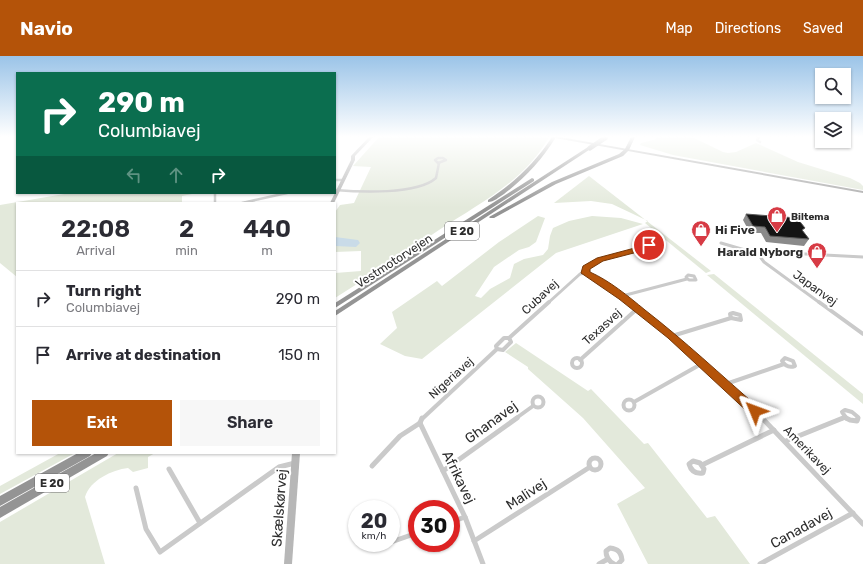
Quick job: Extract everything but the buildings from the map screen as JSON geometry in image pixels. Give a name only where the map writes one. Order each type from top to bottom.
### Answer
[{"type":"highway","points":[[344,301],[360,288],[502,193],[538,161]]},
{"type":"highway","name":"Vestmotorvejen","points":[[336,305],[567,161]]},
{"type":"highway","name":"Vestmotorvejen","points":[[336,313],[568,161]]},
{"type":"highway","points":[[404,269],[422,261],[532,194],[577,173],[608,161]]},
{"type":"highway","name":"E 20","points":[[0,501],[85,454]]},
{"type":"highway","name":"E 20","points":[[0,513],[102,454]]},
{"type":"main road","points":[[693,161],[863,192]]},
{"type":"street","points":[[336,191],[343,180],[351,161]]},
{"type":"street","points":[[336,191],[366,192],[396,190],[428,184],[435,180],[440,163]]},
{"type":"street","points":[[336,180],[343,180]]},
{"type":"street","points":[[246,202],[282,194]]},
{"type":"street","name":"Japanvej","points":[[721,243],[762,255],[767,252],[863,257]]},
{"type":"street","name":"Cubavej","points":[[510,338],[511,342],[503,350],[497,349],[496,346],[500,341],[504,338],[510,338],[580,274],[585,273],[586,268],[600,259],[650,247]]},
{"type":"street","name":"Japanvej","points":[[762,255],[761,258],[764,262],[863,334]]},
{"type":"street","name":"Amerikavej","points":[[585,273],[597,278],[638,308],[703,363],[786,441],[863,523]]},
{"type":"street","points":[[622,296],[687,279]]},
{"type":"street","name":"Texasvej","points":[[580,360],[638,308]]},
{"type":"street","points":[[672,336],[731,318]]},
{"type":"street","name":"Nigeriavej","points":[[372,466],[386,450],[410,428],[420,423],[422,418],[497,349]]},
{"type":"street","points":[[634,402],[703,363]]},
{"type":"street","points":[[726,384],[784,364]]},
{"type":"street","name":"Ghanavej","points":[[443,470],[533,406]]},
{"type":"street","points":[[786,441],[845,417]]},
{"type":"street","name":"Afrikavej","points":[[420,423],[465,517],[483,564]]},
{"type":"street","points":[[702,465],[774,430]]},
{"type":"street","name":"Skælskørvej","points":[[288,564],[296,454]]},
{"type":"street","points":[[136,488],[146,529],[160,552],[279,467],[295,463]]},
{"type":"street","name":"Malivej","points":[[474,541],[590,467]]},
{"type":"street","points":[[169,469],[200,524]]},
{"type":"street","name":"Canadavej","points":[[760,564],[853,513]]},
{"type":"street","points":[[460,519],[465,517]]},
{"type":"street","points":[[614,564],[608,559],[606,554],[608,549],[616,549],[620,553],[622,558],[621,562],[618,564]]},
{"type":"street","points":[[599,564],[608,559]]},
{"type":"shaded area","points":[[358,161],[532,161],[515,178],[500,190],[336,297],[336,273],[361,271],[361,251],[336,252],[336,211],[340,205],[354,203],[371,167],[353,166]]},
{"type":"shaded area","points":[[704,161],[795,161],[850,178],[860,183],[863,186],[863,190]]},
{"type":"shaded area","points":[[589,176],[645,220],[612,204],[591,201],[554,203]]},
{"type":"shaded area","points":[[64,194],[192,194],[182,196],[182,202],[18,202]]},
{"type":"shaded area","points":[[16,202],[16,276],[0,263],[0,205]]},
{"type":"shaded area","points":[[538,216],[545,218],[536,242],[529,247],[519,250],[494,267],[475,296],[481,298],[490,289],[510,278],[514,264],[524,259],[543,255],[548,249],[553,228],[569,221],[592,216],[621,218],[643,224],[556,253],[422,359],[405,356],[380,344],[397,328],[392,312],[437,281],[442,286],[499,242]]},
{"type":"shaded area","points":[[647,221],[711,271],[706,273],[645,223]]},
{"type":"shaded area","points":[[714,274],[863,394],[863,404],[707,275]]},
{"type":"shaded area","points":[[516,343],[588,391],[591,389],[644,444],[648,443],[707,518],[715,516],[750,564],[648,564],[617,504],[645,488],[583,418],[528,369],[528,367],[505,352]]},
{"type":"shaded area","points":[[58,454],[73,454],[0,494],[0,486]]},
{"type":"shaded area","points":[[116,454],[153,454],[148,457],[148,468],[133,472],[128,468],[115,471],[97,481],[85,497],[105,564],[0,564],[0,522]]},
{"type":"water","points":[[336,237],[358,240],[360,243],[356,247],[336,246]]},
{"type":"place","name":"Biltema","points":[[777,233]]},
{"type":"place","name":"Hi Five","points":[[701,247]]},
{"type":"place","name":"Harald Nyborg","points":[[817,269]]},
{"type":"route","points":[[649,245],[650,247],[600,259],[586,268],[585,273],[597,278],[638,308],[703,363],[755,411]]}]
